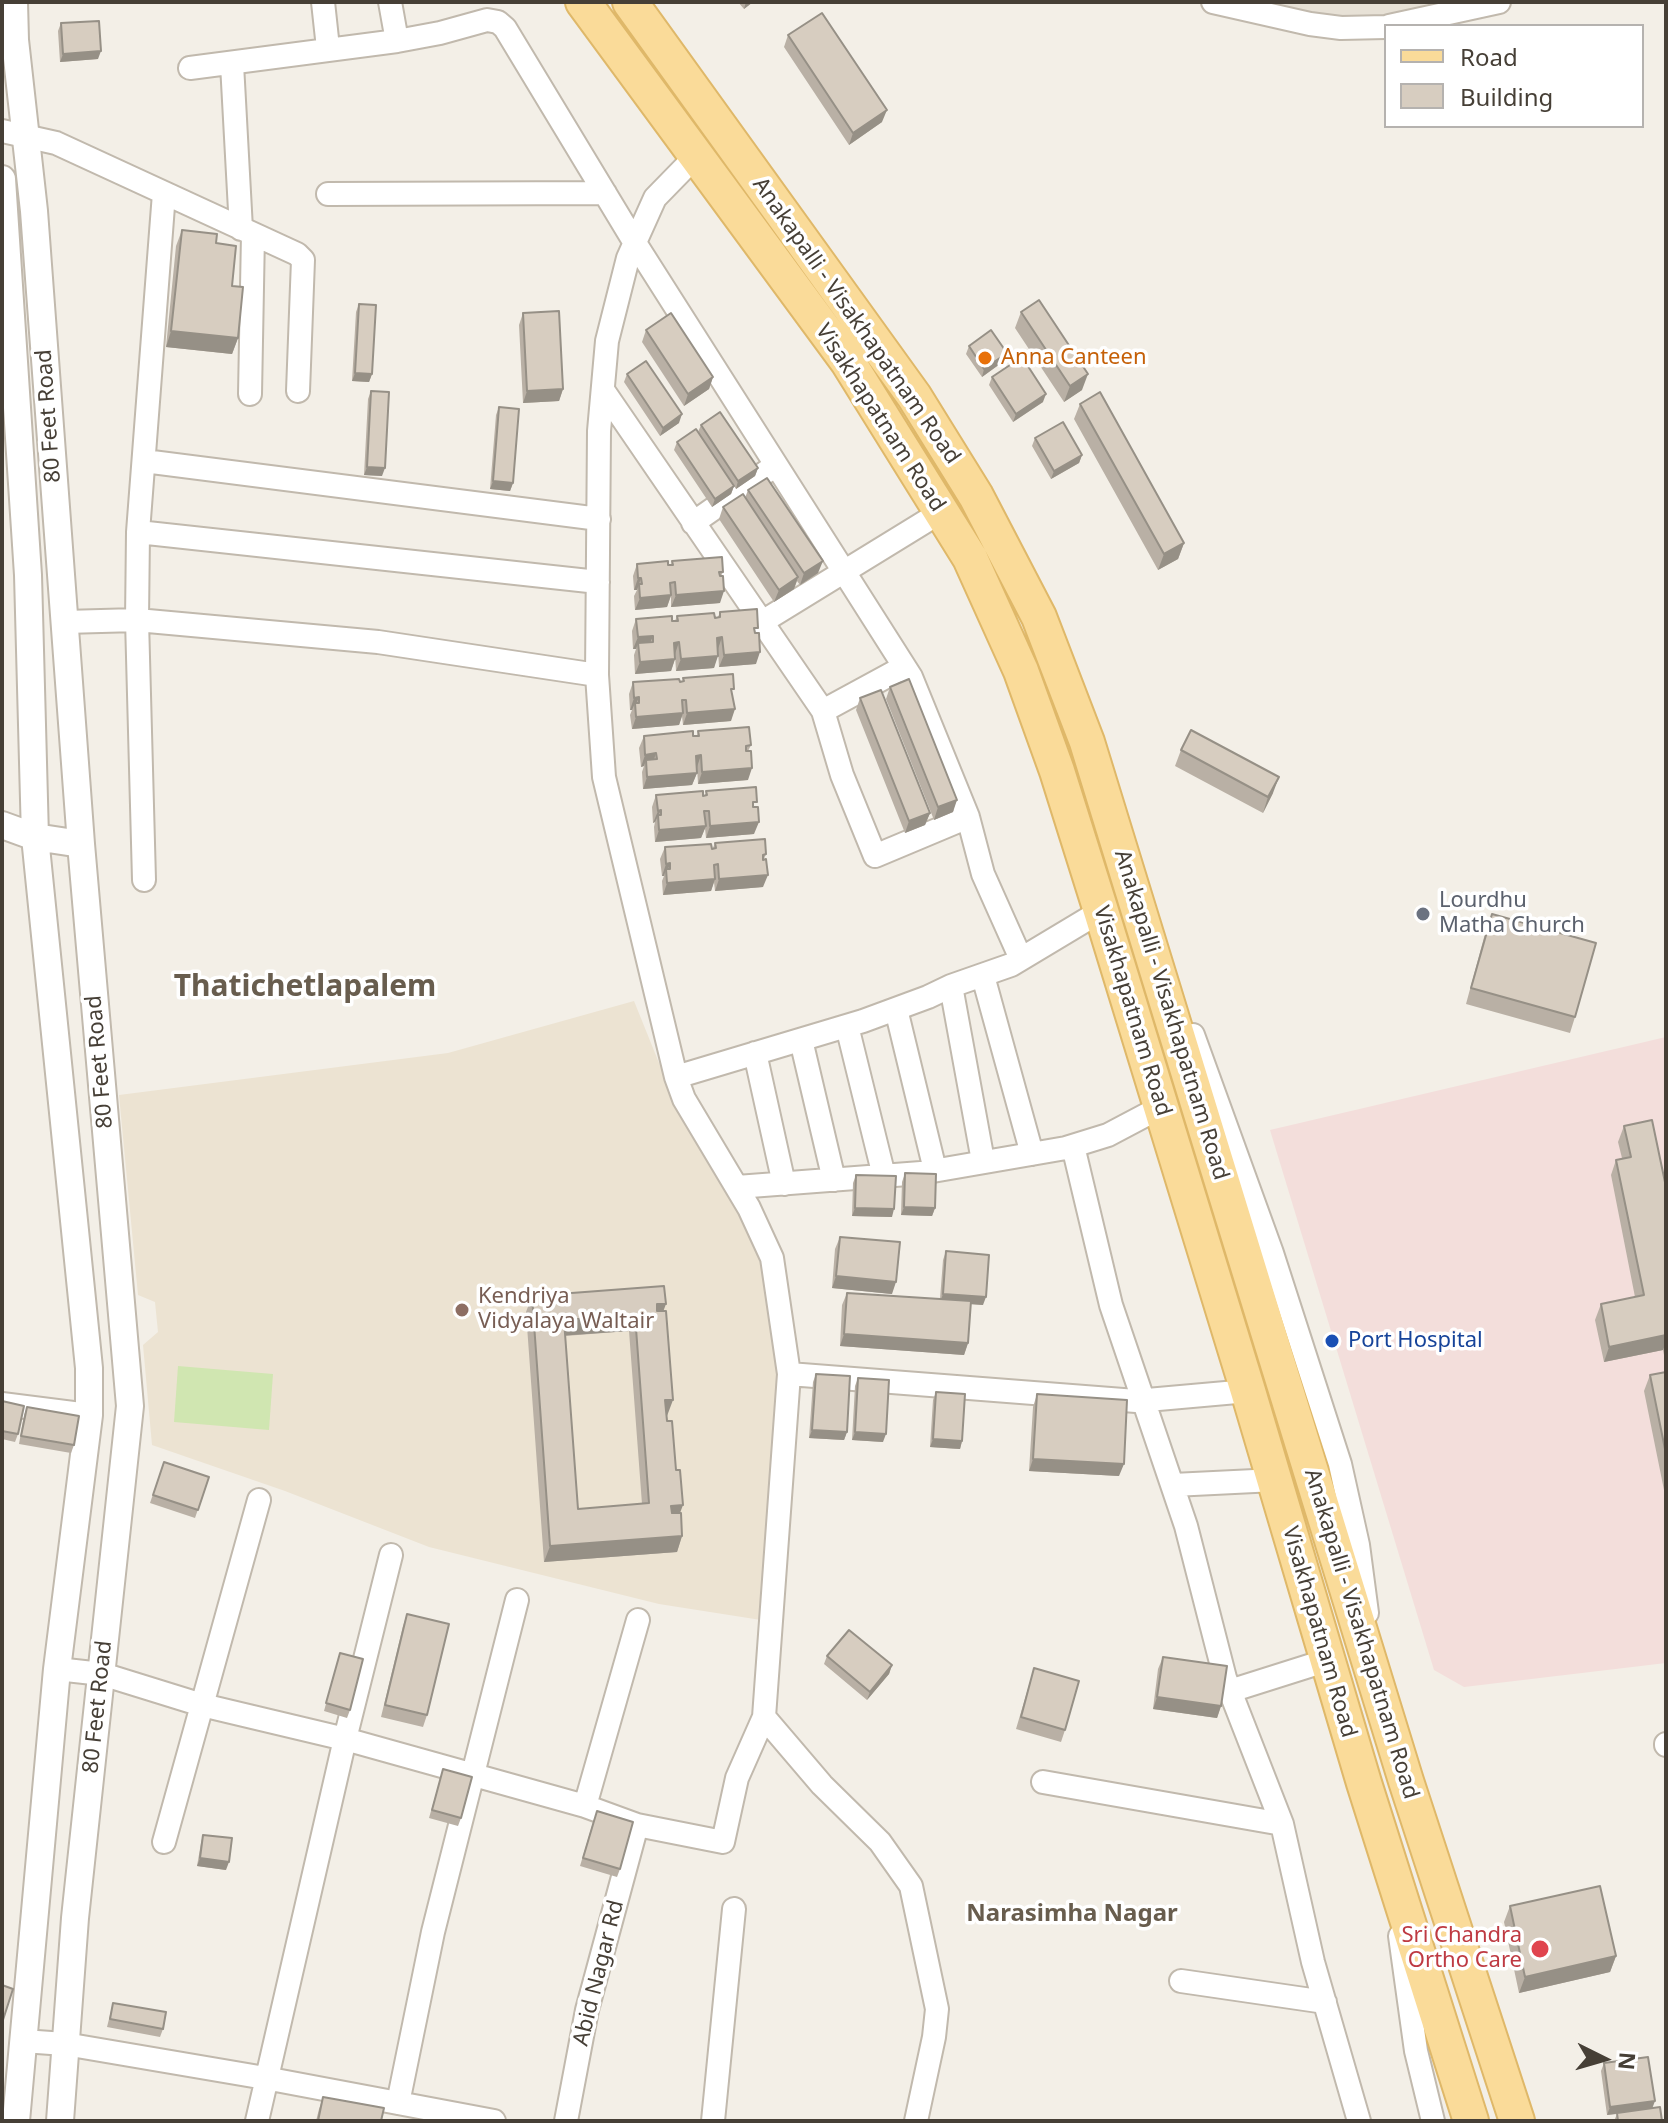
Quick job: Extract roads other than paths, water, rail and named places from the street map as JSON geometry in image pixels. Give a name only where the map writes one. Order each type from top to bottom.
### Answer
[{"type":"main road","name":"Visakhapatnam Road","points":[[583,2],[848,362],[970,558],[1021,671],[1057,771],[1101,911],[1471,2121]]},
{"type":"main road","name":"Anakapalli - Visakhapatnam Road","points":[[630,2],[914,396],[976,496],[1039,617],[1087,742],[1374,1676],[1517,2121]]},
{"type":"street","name":"80 Feet Road","points":[[14,2],[9,41],[14,133],[65,622],[130,1406],[75,1918],[60,2121]]},
{"type":"street","points":[[323,2],[328,48]]},
{"type":"street","points":[[390,2],[397,41]]},
{"type":"street","points":[[1213,2],[1310,24],[1341,28],[1384,26]]},
{"type":"street","points":[[1397,24],[1499,2]]},
{"type":"street","points":[[190,68],[397,41],[487,20],[498,22],[505,28],[635,243],[911,677],[968,817],[983,874],[1021,959]]},
{"type":"street","points":[[232,64],[247,232],[250,394]]},
{"type":"street","points":[[14,133],[56,143],[303,260],[298,391]]},
{"type":"street","points":[[57,1669],[102,1674],[202,1705],[345,1739],[585,1806],[637,1825],[723,1842],[737,1778],[764,1717],[789,1374],[772,1258],[737,1187],[684,1099],[676,1077],[604,777],[597,675],[599,431],[607,341],[628,258],[655,198],[695,157]]},
{"type":"street","name":"80 Feet Road","points":[[2,179],[28,575],[35,837],[85,1325],[89,1415],[57,1669],[23,2041],[11,2075],[16,2121]]},
{"type":"street","points":[[144,880],[137,620],[138,532],[164,193]]},
{"type":"street","points":[[328,194],[605,193]]},
{"type":"street","points":[[603,390],[823,711],[842,775],[875,856],[968,817]]},
{"type":"street","points":[[144,461],[599,519]]},
{"type":"street","points":[[693,523],[776,465]]},
{"type":"street","points":[[762,622],[941,512]]},
{"type":"street","points":[[138,532],[598,582]]},
{"type":"street","points":[[65,622],[137,620],[378,642],[597,675]]},
{"type":"street","points":[[823,711],[904,667]]},
{"type":"street","points":[[2,825],[35,837],[81,844]]},
{"type":"street","points":[[676,1077],[847,1026],[983,976],[1021,959],[1101,911]]},
{"type":"street","points":[[983,976],[1032,1154]]},
{"type":"street","points":[[951,986],[983,1161]]},
{"type":"street","points":[[896,1009],[935,1170]]},
{"type":"street","points":[[847,1026],[884,1176]]},
{"type":"street","points":[[801,1040],[834,1180]]},
{"type":"street","points":[[755,1053],[784,1184]]},
{"type":"street","points":[[737,1187],[884,1176],[1032,1154],[1108,1135],[1161,1107]]},
{"type":"street","points":[[1073,1146],[1111,1305],[1173,1485],[1230,1691],[1282,1824],[1313,1962],[1359,2121]]},
{"type":"street","points":[[85,1325],[122,1321]]},
{"type":"street","points":[[789,1374],[1145,1401],[1248,1391]]},
{"type":"street","points":[[2,1404],[89,1415]]},
{"type":"street","points":[[1173,1485],[1275,1480]]},
{"type":"street","points":[[164,1842],[259,1500]]},
{"type":"street","points":[[257,2121],[391,1555]]},
{"type":"street","points":[[398,2103],[433,1932],[517,1600]]},
{"type":"street","points":[[585,1806],[638,1620]]},
{"type":"street","points":[[1230,1691],[1328,1660]]},
{"type":"street","points":[[764,1717],[822,1785],[880,1842],[911,1886],[937,2009],[916,2121]]},
{"type":"street","points":[[1043,1782],[1282,1824]]},
{"type":"street","name":"Abid Nagar Rd","points":[[566,2121],[587,2010],[637,1825]]},
{"type":"street","points":[[1390,1864],[1416,2051],[1433,2121]]},
{"type":"street","points":[[713,2121],[734,1909]]},
{"type":"street","points":[[1181,1981],[1325,2002]]},
{"type":"street","points":[[23,2041],[65,2044],[494,2121]]},
{"type":"place","name":"Anna Canteen","points":[[985,358]]},
{"type":"place","name":"Lourdhu Matha Church","points":[[1423,914]]},
{"type":"place","name":"Kendriya Vidyalaya Waltair","points":[[462,1310]]},
{"type":"place","name":"Port Hospital","points":[[1332,1341]]},
{"type":"place","name":"Sri Chandra Ortho Care","points":[[1540,1949]]},
{"type":"district","name":"Thatichetlapalem","points":[[305,987]]},
{"type":"district","name":"Narasimha Nagar","points":[[1072,1914]]}]
